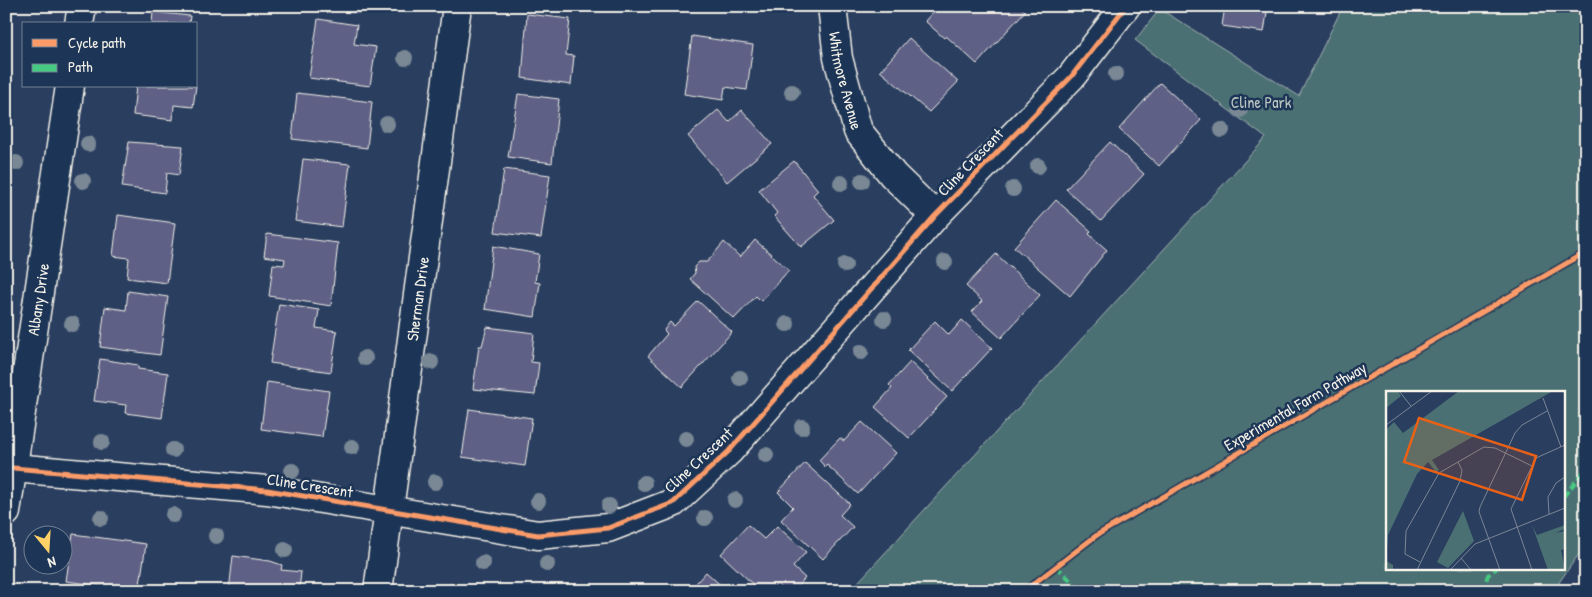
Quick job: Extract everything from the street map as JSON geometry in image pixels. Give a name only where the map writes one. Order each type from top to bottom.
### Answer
[{"type":"street","points":[[79,22],[82,6]]},
{"type":"street","name":"Sherman Drive","points":[[378,591],[457,6]]},
{"type":"street","name":"Whitmore Avenue","points":[[832,6],[838,58],[858,131],[893,175],[935,216]]},
{"type":"street","name":"Cline Crescent","points":[[13,468],[267,490],[538,535],[608,528],[673,503],[729,451],[935,216],[1071,77],[1126,6]]},
{"type":"street","name":"Albany Drive","points":[[6,512],[70,88]]},
{"type":"green space","name":"Cline Park","points":[[1343,6],[1586,6],[1586,544],[1553,591],[850,591],[1266,138],[1135,40],[1160,9],[1299,96]]},
{"type":"building","points":[[319,6],[359,6],[359,13],[319,8]]},
{"type":"building","points":[[724,6],[757,6],[756,11]]},
{"type":"building","points":[[938,6],[958,6],[963,10],[966,6],[1019,6],[1025,11],[977,64],[946,36],[944,38],[925,21]]},
{"type":"building","points":[[1225,6],[1268,6],[1264,32],[1222,26]]},
{"type":"building","points":[[153,12],[190,16],[189,22],[152,22]]},
{"type":"building","points":[[527,14],[570,19],[566,55],[574,56],[571,85],[522,78]]},
{"type":"building","points":[[318,19],[357,25],[354,44],[376,47],[370,86],[309,78]]},
{"type":"building","points":[[692,36],[753,45],[747,90],[725,87],[723,100],[684,94]]},
{"type":"building","points":[[909,38],[958,82],[929,112],[880,71]]},
{"type":"building","points":[[1160,83],[1201,120],[1159,166],[1119,129]]},
{"type":"building","points":[[136,88],[196,88],[193,107],[174,105],[173,120],[133,115]]},
{"type":"building","points":[[297,93],[372,102],[367,148],[292,139]]},
{"type":"building","points":[[518,94],[559,99],[552,163],[508,157]]},
{"type":"building","points":[[718,110],[729,122],[742,110],[772,144],[727,182],[688,136]]},
{"type":"building","points":[[129,142],[183,146],[179,175],[167,173],[165,193],[122,187]]},
{"type":"building","points":[[1110,142],[1144,174],[1101,221],[1066,189]]},
{"type":"building","points":[[303,159],[350,164],[342,227],[295,221]]},
{"type":"building","points":[[794,161],[818,190],[813,195],[834,220],[801,247],[774,216],[777,213],[759,190]]},
{"type":"building","points":[[504,169],[550,175],[541,238],[495,232]]},
{"type":"building","points":[[1056,200],[1091,231],[1089,234],[1107,250],[1070,296],[1014,247]]},
{"type":"building","points":[[118,215],[175,223],[167,283],[127,278],[129,258],[113,256]]},
{"type":"building","points":[[267,234],[338,243],[331,306],[269,296],[273,264],[284,265],[285,259],[264,256]]},
{"type":"building","points":[[755,240],[789,270],[761,301],[756,296],[734,319],[690,279],[695,273],[694,267],[699,262],[707,262],[724,242],[740,257]]},
{"type":"building","points":[[493,246],[539,254],[535,282],[540,283],[535,317],[485,309]]},
{"type":"building","points":[[996,254],[1040,295],[1001,338],[972,312],[982,301],[966,286]]},
{"type":"building","points":[[128,291],[168,297],[160,355],[100,347],[105,307],[126,310]]},
{"type":"building","points":[[698,301],[732,332],[682,387],[648,356],[667,334],[664,330],[670,322],[674,326]]},
{"type":"building","points":[[279,304],[319,310],[316,328],[337,331],[331,372],[270,363]]},
{"type":"building","points":[[962,320],[992,348],[952,391],[908,350],[935,321],[949,335]]},
{"type":"building","points":[[487,327],[534,333],[531,362],[539,363],[535,395],[473,389],[479,346],[482,346]]},
{"type":"building","points":[[100,359],[138,365],[138,369],[168,373],[162,418],[125,413],[126,405],[94,401]]},
{"type":"building","points":[[910,362],[947,397],[909,438],[875,407],[892,388],[889,385]]},
{"type":"building","points":[[267,382],[329,391],[322,437],[261,429]]},
{"type":"building","points":[[469,409],[532,418],[525,466],[462,457]]},
{"type":"building","points":[[862,422],[896,453],[858,494],[819,460],[840,438],[844,441]]},
{"type":"building","points":[[805,463],[850,504],[840,515],[853,527],[823,559],[781,520],[793,507],[778,492]]},
{"type":"building","points":[[748,525],[764,539],[777,526],[806,552],[793,567],[805,578],[794,591],[784,591],[777,584],[771,591],[760,591],[721,554]]},
{"type":"building","points":[[73,534],[146,544],[139,591],[66,581],[67,574],[72,574]]},
{"type":"building","points":[[233,556],[270,561],[282,565],[281,570],[301,572],[299,591],[229,591]]},
{"type":"building","points":[[706,572],[727,591],[689,591]]},
{"type":"building","points":[[449,584],[500,591],[448,591]]},
{"type":"marked path","points":[[1564,496],[1586,469]]},
{"type":"marked path","points":[[1056,566],[1081,591]]},
{"type":"marked path","points":[[1482,591],[1488,575],[1494,570]]},
{"type":"cycle path","points":[[13,468],[267,490],[538,535],[608,528],[673,503],[729,451],[935,216],[1071,77],[1126,6]]},
{"type":"cycle path","name":"Experimental Farm Pathway","points":[[1024,591],[1097,535],[1586,252]]}]
